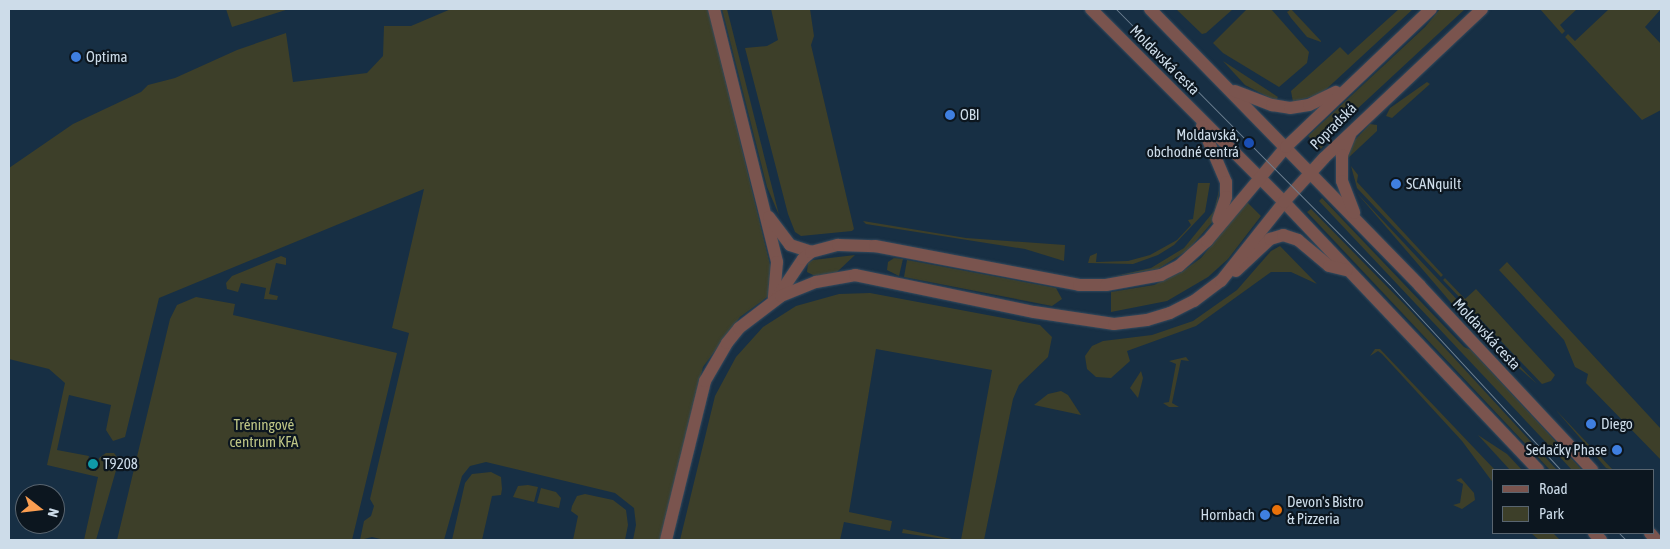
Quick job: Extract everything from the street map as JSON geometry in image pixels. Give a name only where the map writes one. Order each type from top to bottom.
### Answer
[{"type":"street","points":[[714,9],[777,262],[774,301]]},
{"type":"street","name":"Moldavská cesta","points":[[1091,9],[1284,202],[1537,469]]},
{"type":"street","name":"Moldavská cesta","points":[[1150,9],[1311,172],[1591,469]]},
{"type":"street","name":"Popradská","points":[[1207,241],[1258,177],[1286,147],[1431,9]]},
{"type":"street","name":"Popradská","points":[[1222,281],[1284,202],[1311,172],[1356,125],[1482,9]]},
{"type":"street","name":"Popradská","points":[[1229,88],[1267,104],[1290,108],[1309,105],[1348,87]]},
{"type":"street","name":"Moldavská cesta","points":[[1195,113],[1226,182],[1222,211],[1207,241]]},
{"type":"street","name":"Moldavská cesta","points":[[1356,125],[1344,147],[1342,181],[1357,220]]},
{"type":"street","points":[[765,212],[790,245],[811,252],[838,245],[875,246],[1079,285],[1106,285],[1161,275],[1179,266],[1207,241]]},
{"type":"street","name":"Moldavská cesta","points":[[1222,281],[1270,238],[1283,235],[1298,240],[1329,266],[1347,270]]},
{"type":"street","points":[[774,301],[790,277],[811,252]]},
{"type":"street","points":[[777,262],[790,277],[816,282]]},
{"type":"street","points":[[666,540],[706,381],[727,343],[739,328],[774,301],[816,282],[862,276],[1105,324],[1163,315],[1194,301],[1222,281]]},
{"type":"green space","points":[[226,9],[289,9],[232,27]]},
{"type":"green space","points":[[451,9],[708,9],[772,273],[770,295],[740,317],[703,367],[660,540],[633,540],[636,525],[634,508],[615,493],[486,462],[470,466],[462,476],[444,540],[385,540],[372,537],[360,540],[364,521],[371,516],[374,506],[370,499],[409,333],[392,328],[424,189],[159,298],[125,437],[113,441],[106,430],[111,405],[69,395],[57,450],[89,456],[86,469],[96,471],[99,458],[106,453],[114,453],[119,460],[96,540],[84,540],[98,477],[47,465],[65,383],[49,369],[9,359],[9,168],[73,124],[141,92],[148,85],[175,78],[237,50],[286,33],[293,82],[367,73],[383,56],[384,26],[411,26]]},
{"type":"green space","points":[[722,9],[727,9],[779,215],[767,187]]},
{"type":"green space","points":[[771,9],[810,9],[814,36],[811,45],[854,229],[852,231],[801,236],[795,232],[788,214],[745,48],[767,46],[778,40]]},
{"type":"green space","points":[[1176,9],[1233,9],[1206,33],[1202,34]]},
{"type":"green space","points":[[1247,9],[1271,9],[1309,52],[1307,63],[1279,87],[1223,53],[1213,43]]},
{"type":"green space","points":[[1291,9],[1321,42],[1307,37],[1287,12]]},
{"type":"green space","points":[[1399,9],[1413,9],[1321,94],[1293,102],[1291,91],[1340,47],[1348,55]]},
{"type":"green space","points":[[1440,9],[1465,9],[1342,123],[1321,149],[1308,136],[1425,27]]},
{"type":"green space","points":[[1540,9],[1577,9],[1560,25],[1565,31],[1562,34]]},
{"type":"green space","points":[[1609,9],[1661,9],[1645,27],[1661,44],[1661,110],[1642,120],[1565,37],[1568,34],[1575,41]]},
{"type":"green space","points":[[1223,61],[1278,97],[1276,101],[1245,85]]},
{"type":"green space","points":[[1427,82],[1430,84],[1392,118],[1386,116],[1390,108]]},
{"type":"green space","points":[[1370,124],[1377,125],[1377,131],[1346,160],[1352,143]]},
{"type":"green space","points":[[1351,166],[1358,175],[1357,182],[1443,275],[1441,277],[1357,188]]},
{"type":"green space","points":[[1198,183],[1210,183],[1205,212],[1174,245],[1158,255],[1133,264],[1088,263],[1090,256],[1097,253],[1096,262],[1128,261],[1150,255],[1177,240],[1191,225],[1188,220],[1193,219]]},
{"type":"green space","points":[[1220,186],[1215,219],[1188,250],[1158,269],[1111,277],[1151,268],[1184,248],[1214,211]]},
{"type":"green space","points":[[1356,192],[1493,338],[1537,384],[1472,327]]},
{"type":"green space","points":[[1322,198],[1464,347],[1471,350],[1581,469],[1571,469],[1319,201]]},
{"type":"green space","points":[[1247,202],[1261,216],[1228,259],[1208,277],[1167,301],[1111,312],[1111,292],[1154,285],[1183,271],[1201,258]]},
{"type":"green space","points":[[1311,209],[1408,308],[1556,469],[1549,469],[1307,212]]},
{"type":"green space","points":[[863,221],[966,238],[1065,245],[1064,261],[1025,249],[866,224]]},
{"type":"green space","points":[[1280,246],[1317,284],[1291,272],[1271,272],[1196,326],[1127,351],[1130,361],[1111,378],[1096,377],[1087,369],[1085,356],[1092,346],[1103,341],[1152,335],[1193,321],[1237,290],[1271,251]]},
{"type":"green space","points":[[855,255],[837,272],[817,277],[807,272],[808,263],[813,260]]},
{"type":"green space","points":[[281,256],[286,258],[286,265],[276,263],[269,294],[278,296],[277,300],[264,299],[266,288],[241,283],[238,292],[227,289],[226,283],[232,276]]},
{"type":"green space","points":[[894,258],[903,259],[899,276],[887,270],[888,262]]},
{"type":"green space","points":[[907,260],[1056,288],[1062,299],[1052,306],[904,277]]},
{"type":"green space","points":[[1507,262],[1661,429],[1661,460],[1586,383],[1588,374],[1575,367],[1564,340],[1499,270]]},
{"type":"green space","points":[[1445,278],[1465,299],[1476,289],[1555,375],[1551,381],[1542,384],[1443,280]]},
{"type":"green space","points":[[870,293],[1040,325],[1052,337],[1048,357],[1019,385],[1013,399],[984,540],[961,540],[992,370],[876,349],[849,512],[892,521],[890,531],[844,522],[840,540],[680,540],[715,396],[736,357],[763,327],[796,306],[839,294]]},
{"type":"green space","name":"Tréningové centrum KFA","points":[[196,297],[235,304],[233,315],[397,353],[352,540],[117,540],[170,319],[177,305]]},
{"type":"green space","points":[[1375,349],[1380,349],[1494,469],[1492,469],[1492,481],[1462,441],[1382,354],[1378,351],[1370,356]]},
{"type":"green space","points":[[1186,357],[1189,361],[1181,360],[1172,403],[1179,407],[1169,407],[1163,403],[1169,402],[1176,364],[1169,361]]},
{"type":"green space","points":[[1141,371],[1143,378],[1138,398],[1130,388]]},
{"type":"green space","points":[[1061,391],[1068,395],[1081,415],[1034,405],[1048,394]]},
{"type":"green space","points":[[1555,409],[1612,469],[1606,468]]},
{"type":"green space","points":[[1478,435],[1507,454],[1521,469],[1509,469]]},
{"type":"green space","points":[[491,472],[501,477],[502,489],[501,495],[492,496],[482,540],[452,540],[465,483],[472,474]]},
{"type":"green space","points":[[1461,478],[1474,493],[1475,500],[1462,509],[1453,505],[1460,503],[1463,484],[1456,480]]},
{"type":"green space","points":[[518,486],[538,487],[534,502],[513,497]]},
{"type":"green space","points":[[541,488],[556,492],[561,498],[559,508],[537,503]]},
{"type":"green space","points":[[585,494],[613,500],[626,510],[628,525],[625,540],[573,540],[578,516],[571,511],[572,506],[577,496]]},
{"type":"green space","points":[[903,529],[952,539],[952,540],[902,533]]},
{"type":"green space","points":[[1532,534],[1554,534],[1560,540],[1539,540]]},
{"type":"tram line","points":[[1116,9],[1390,285],[1560,469]]},
{"type":"tram line","points":[[1620,534],[1626,540]]},
{"type":"place","name":"Optima","points":[[76,57]]},
{"type":"place","name":"OBI","points":[[950,115]]},
{"type":"place","name":"Moldavská, obchodné centrá","points":[[1249,143]]},
{"type":"place","name":"SCANquilt","points":[[1396,184]]},
{"type":"place","name":"Diego","points":[[1591,424]]},
{"type":"place","name":"Sedačky Phase","points":[[1617,450]]},
{"type":"place","name":"T9208","points":[[93,464]]},
{"type":"place","name":"Devon's Bistro & Pizzeria","points":[[1277,510]]},
{"type":"place","name":"Hornbach","points":[[1265,515]]}]
